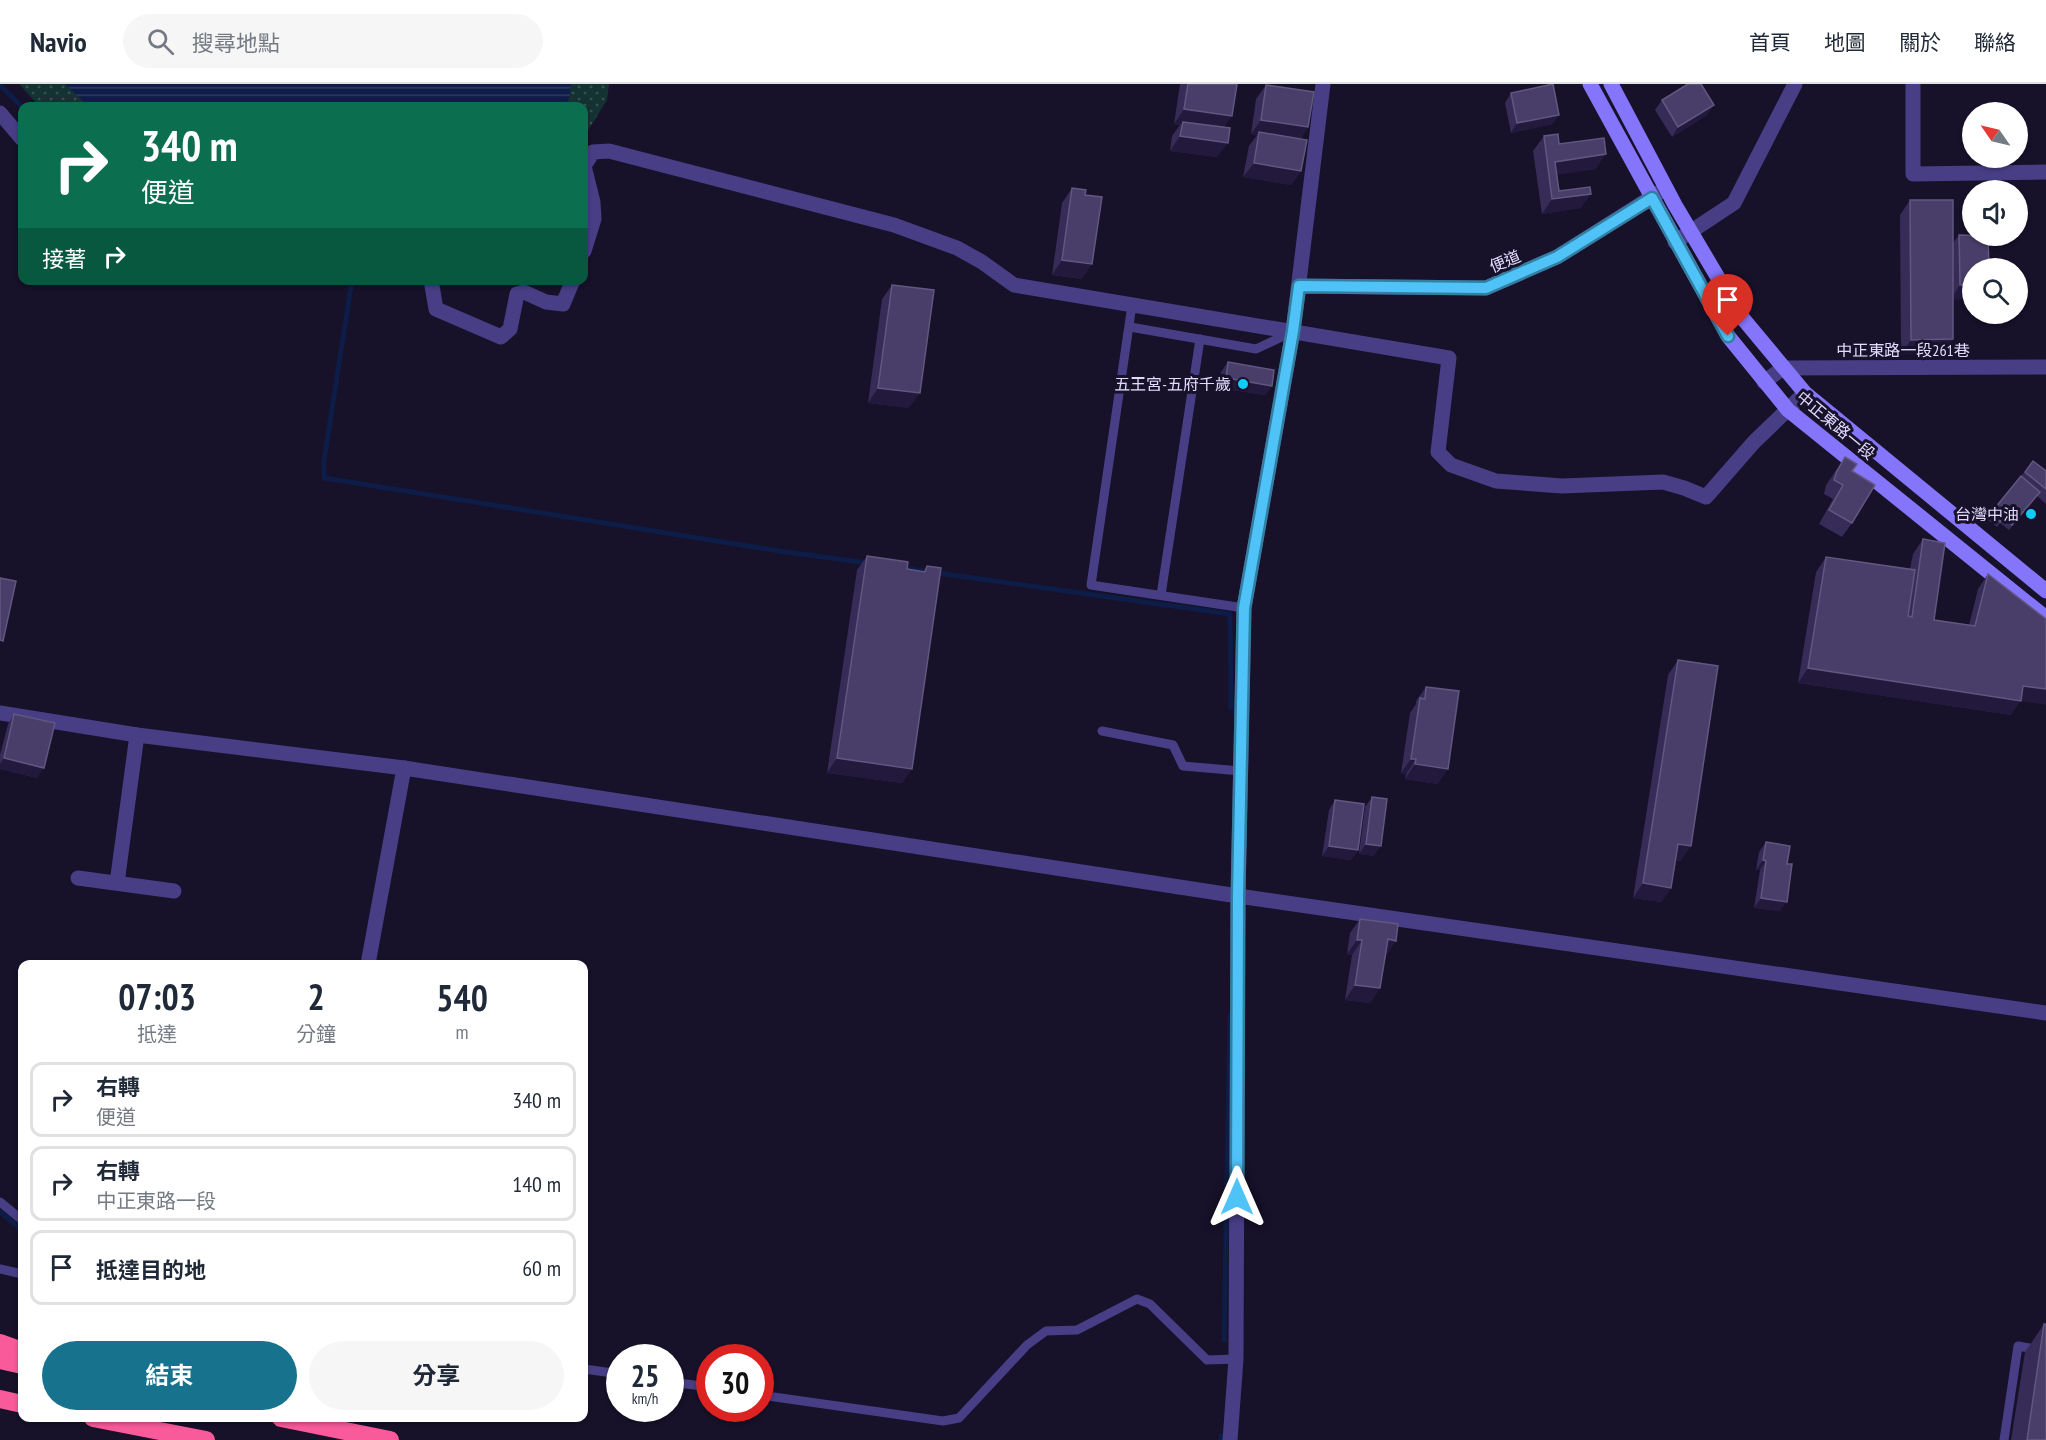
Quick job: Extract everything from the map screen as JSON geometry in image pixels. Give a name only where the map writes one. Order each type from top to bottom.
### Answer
[{"type":"highway","points":[[0,1343],[18,1350]]},
{"type":"highway","points":[[0,1360],[18,1364]]},
{"type":"highway","points":[[0,1399],[18,1403]]},
{"type":"highway","points":[[114,1422],[206,1440]]},
{"type":"highway","points":[[301,1422],[390,1440]]},
{"type":"main road","name":"中正東路一段","points":[[1590,84],[1728,336],[1764,382],[1788,410],[2046,618]]},
{"type":"main road","name":"中正東路一段","points":[[1611,84],[1666,188],[1740,315],[1783,368],[1805,393],[2046,591]]},
{"type":"street","points":[[1230,1440],[1236,1359],[1238,896],[1244,608],[1293,331],[1323,84]]},
{"type":"street","points":[[1675,242],[1734,203],[1795,84]]},
{"type":"street","points":[[1913,84],[1912,174],[2046,172]]},
{"type":"street","points":[[0,113],[18,135]]},
{"type":"street","points":[[588,160],[593,152],[609,151],[894,225],[957,248],[982,262],[1014,285],[1449,358],[1438,452],[1451,465],[1496,481],[1562,486],[1663,482],[1706,497],[1754,442],[1805,393]]},
{"type":"street","points":[[588,182],[594,219],[588,238]]},
{"type":"street","name":"便道","points":[[1299,286],[1486,288],[1557,257],[1666,188]]},
{"type":"street","points":[[432,285],[436,309],[501,337],[510,329],[517,294],[524,292],[546,302],[563,304],[571,285]]},
{"type":"street","name":"中正東路一段261巷","points":[[1783,368],[2046,367]]},
{"type":"street","points":[[1764,382],[1783,368]]},
{"type":"street","points":[[0,713],[137,735],[404,768],[1238,896],[2046,1013]]},
{"type":"street","points":[[117,883],[137,735]]},
{"type":"street","points":[[369,960],[404,768]]},
{"type":"street","points":[[78,878],[174,891]]},
{"type":"lane","points":[[1132,305],[1091,585],[1244,608]]},
{"type":"lane","points":[[1130,327],[1256,349],[1293,331]]},
{"type":"lane","points":[[1161,595],[1200,339]]},
{"type":"lane","points":[[1102,731],[1173,745],[1183,766],[1241,771]]},
{"type":"lane","points":[[0,1202],[18,1217]]},
{"type":"lane","points":[[0,1269],[18,1273]]},
{"type":"lane","points":[[774,1397],[943,1421],[959,1418],[1027,1345],[1046,1331],[1077,1330],[1137,1299],[1150,1304],[1207,1360],[1236,1359]]},
{"type":"lane","points":[[2004,1440],[2018,1346],[2046,1351]]},
{"type":"lane","points":[[588,1370],[606,1372]]},
{"type":"green space","points":[[19,84],[609,84],[607,100],[588,131],[588,102],[35,102]]},
{"type":"water","points":[[65,84],[571,84],[567,102],[84,102]]},
{"type":"building","points":[[1188,84],[1237,84],[1232,116],[1184,109]]},
{"type":"building","points":[[1553,84],[1559,115],[1517,123],[1511,93]]},
{"type":"building","points":[[1688,84],[1701,84],[1714,105],[1678,127],[1662,100]]},
{"type":"building","points":[[1266,85],[1314,92],[1308,127],[1261,120]]},
{"type":"building","points":[[1183,122],[1230,128],[1228,143],[1180,136]]},
{"type":"building","points":[[1259,132],[1307,140],[1301,171],[1254,163]]},
{"type":"building","points":[[1558,134],[1559,144],[1604,138],[1606,154],[1555,162],[1559,191],[1590,187],[1591,194],[1552,199],[1544,136]]},
{"type":"building","points":[[1072,188],[1086,190],[1085,195],[1102,197],[1092,264],[1062,260]]},
{"type":"building","points":[[1910,200],[1953,200],[1953,339],[1911,340]]},
{"type":"building","points":[[1959,235],[1962,235],[1962,246],[1988,246],[1989,258],[1962,258],[1962,285],[1960,285]]},
{"type":"building","points":[[892,285],[934,290],[920,393],[878,388]]},
{"type":"building","points":[[1228,362],[1274,370],[1272,386],[1226,378]]},
{"type":"building","points":[[1845,457],[1857,464],[1852,471],[1875,485],[1852,523],[1829,510],[1843,485],[1834,480]]},
{"type":"building","points":[[2033,461],[2046,471],[2046,489],[2025,472]]},
{"type":"building","points":[[2021,476],[2040,492],[2012,525],[2003,518],[2000,522],[1990,514]]},
{"type":"building","points":[[1923,539],[1945,543],[1934,620],[1975,626],[1988,574],[2046,619],[2046,689],[2023,686],[2021,701],[1808,668],[1826,557],[1915,570],[1908,616],[1912,617]]},
{"type":"building","points":[[867,556],[908,562],[907,569],[925,572],[927,566],[941,568],[912,769],[837,758]]},
{"type":"building","points":[[0,578],[16,581],[3,641],[0,640]]},
{"type":"building","points":[[1678,660],[1718,666],[1691,846],[1678,844],[1671,888],[1643,883]]},
{"type":"building","points":[[1426,687],[1459,691],[1448,769],[1415,764],[1416,759],[1411,759],[1420,698],[1425,699]]},
{"type":"building","points":[[14,714],[55,723],[44,768],[4,758]]},
{"type":"building","points":[[1372,797],[1387,799],[1381,846],[1366,844]]},
{"type":"building","points":[[1335,800],[1364,804],[1358,850],[1329,846]]},
{"type":"building","points":[[1766,842],[1790,846],[1787,864],[1792,864],[1787,902],[1761,898]]},
{"type":"building","points":[[1360,919],[1398,924],[1396,941],[1388,939],[1380,988],[1355,985],[1362,940],[1357,940]]},
{"type":"building","points":[[2044,1324],[2046,1324],[2046,1440],[2027,1440]]},
{"type":"waterway","points":[[0,85],[18,103]]},
{"type":"waterway","points":[[351,285],[324,460],[324,478],[867,563]]},
{"type":"waterway","points":[[902,568],[1230,614],[1231,708]]},
{"type":"waterway","points":[[1224,1340],[1230,1015]]},
{"type":"waterway","points":[[0,1212],[18,1227]]},
{"type":"place","name":"五王宮-五府千歲","points":[[1243,384]]},
{"type":"place","name":"台灣中油","points":[[2031,514]]},
{"type":"route","points":[[1237,1197],[1238,896],[1244,608],[1299,286],[1486,288],[1557,257],[1652,198],[1728,336]]}]
